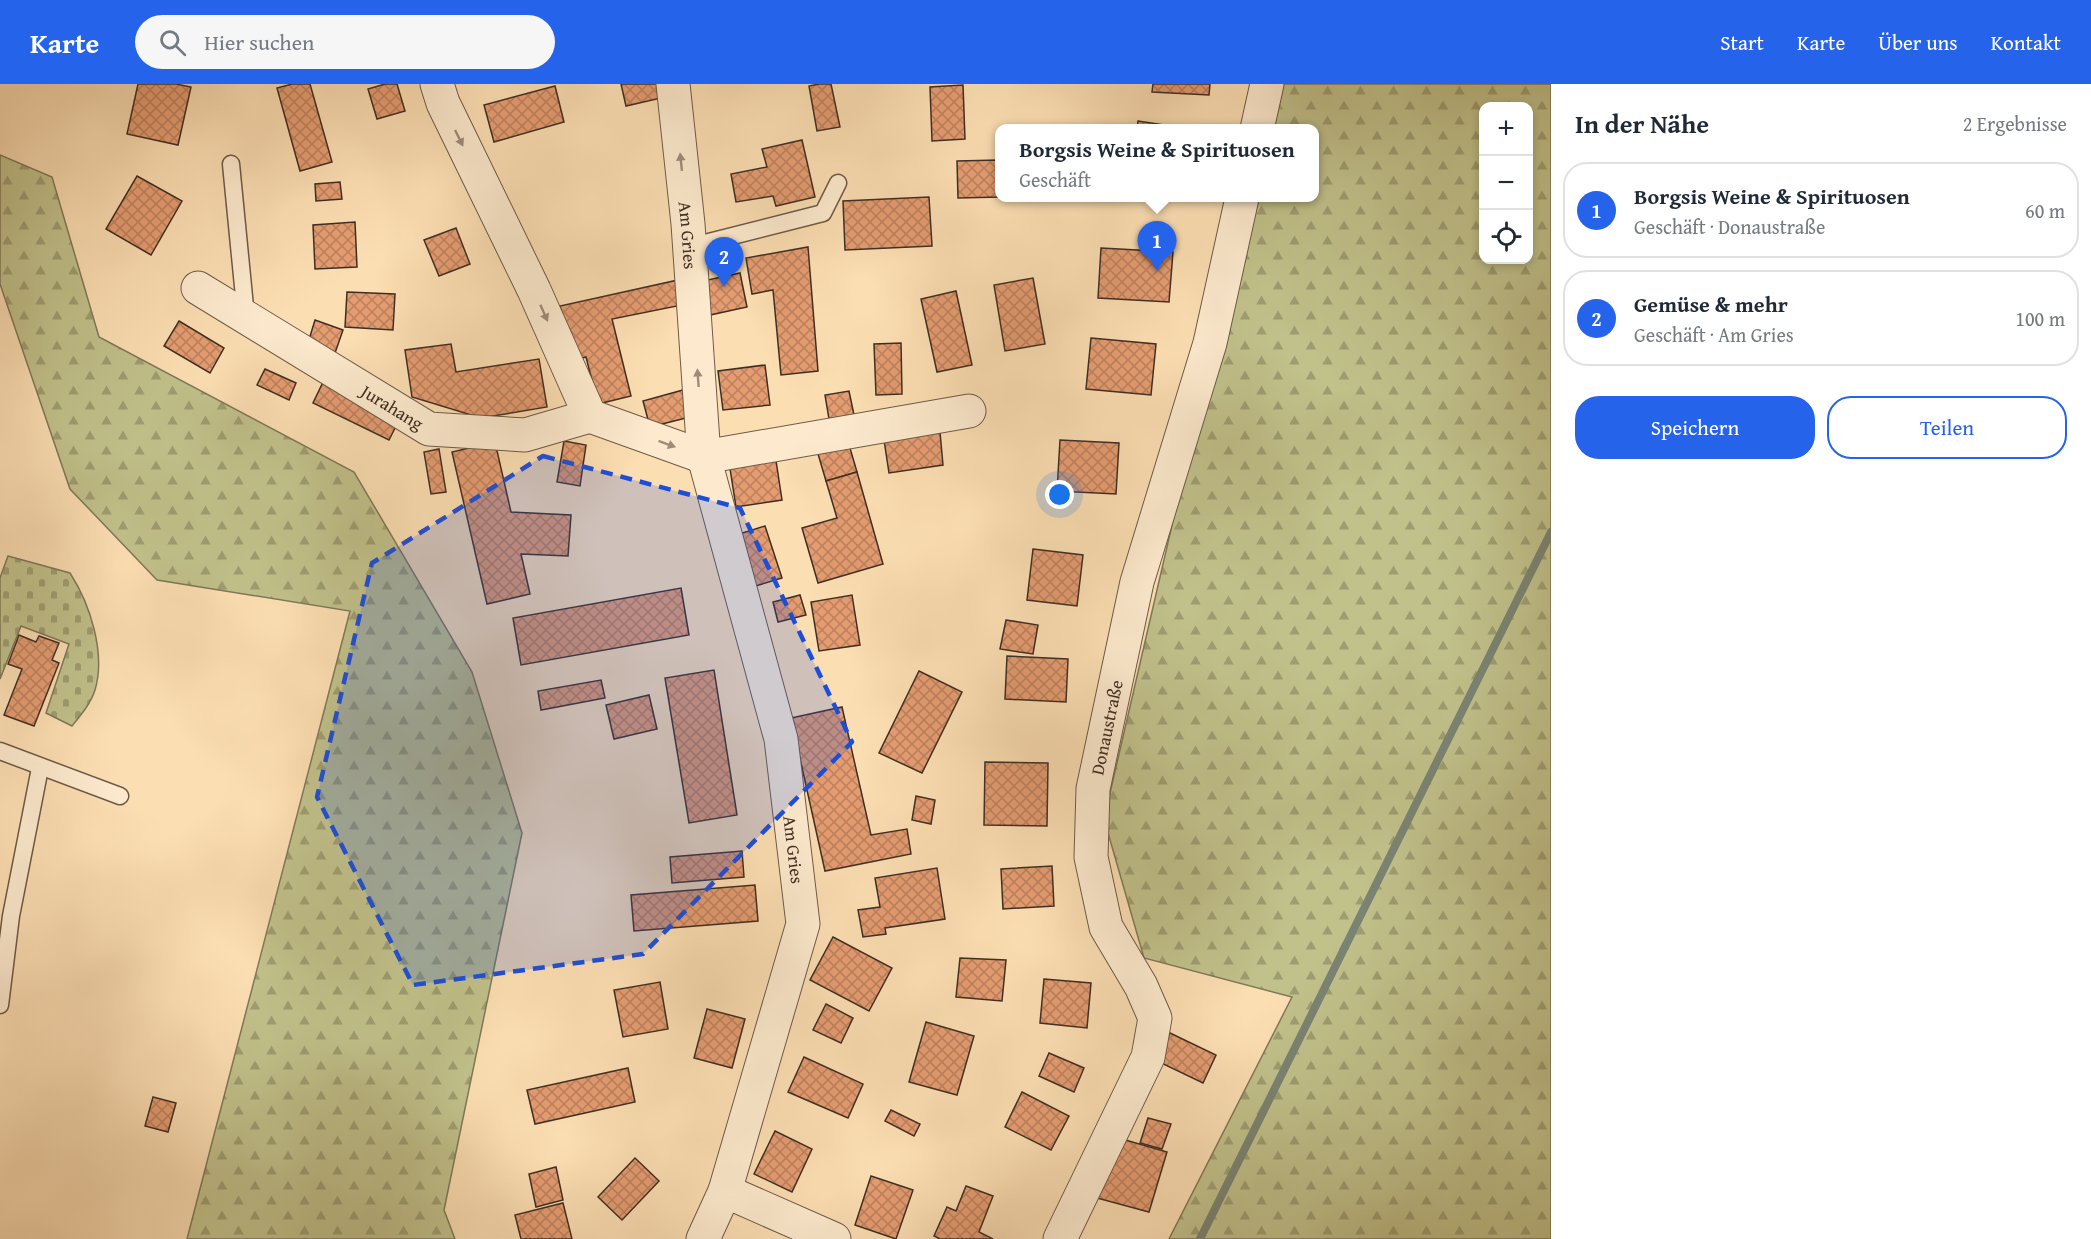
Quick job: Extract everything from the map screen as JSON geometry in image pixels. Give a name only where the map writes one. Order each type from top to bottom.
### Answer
[{"type":"street","points":[[437,84],[443,104],[534,290],[590,416],[704,457],[969,411]]},
{"type":"street","name":"Am Gries","points":[[673,84],[689,247],[704,457],[781,739],[803,924],[725,1191],[704,1239]]},
{"type":"street","points":[[1258,124],[1267,84]]},
{"type":"street","name":"Donaustraße","points":[[1060,1239],[1148,1057],[1155,1018],[1141,986],[1106,927],[1092,857],[1093,789],[1137,582],[1210,344],[1241,202]]},
{"type":"street","name":"Jurahang","points":[[198,288],[429,429],[525,435],[590,416]]},
{"type":"street","points":[[725,1191],[834,1239]]},
{"type":"lane","points":[[231,164],[246,317]]},
{"type":"lane","points":[[689,247],[823,213],[838,183]]},
{"type":"lane","points":[[0,751],[40,768],[120,796]]},
{"type":"lane","points":[[0,1005],[11,916],[40,768]]},
{"type":"highlighted area","points":[[543,456],[740,508],[852,742],[643,954],[413,985],[317,797],[372,563]]},
{"type":"green space","points":[[1284,84],[1551,84],[1551,1239],[1169,1239],[1292,997],[1144,958],[1104,819],[1185,469],[1254,202],[1319,202],[1319,124],[1274,124]]},
{"type":"green space","points":[[0,155],[52,177],[99,337],[354,472],[472,672],[522,833],[444,1210],[455,1239],[187,1239],[350,611],[157,580],[70,489],[0,284]]},
{"type":"green space","points":[[8,556],[70,573],[90,614],[99,660],[98,676],[91,700],[72,726],[46,713],[69,644],[21,626],[0,679],[0,578]]},
{"type":"building","points":[[138,84],[176,84],[191,87],[178,145],[127,134]]},
{"type":"building","points":[[292,84],[310,84],[332,162],[300,171],[277,88]]},
{"type":"building","points":[[385,84],[397,84],[405,111],[377,119],[368,89]]},
{"type":"building","points":[[621,84],[658,84],[661,98],[626,106]]},
{"type":"building","points":[[831,84],[840,127],[817,131],[809,86]]},
{"type":"building","points":[[1153,84],[1210,84],[1209,95],[1152,92]]},
{"type":"building","points":[[963,85],[965,139],[932,141],[930,87]]},
{"type":"building","points":[[555,86],[564,122],[494,142],[484,105]]},
{"type":"building","points":[[1138,121],[1158,124],[1138,124]]},
{"type":"building","points":[[802,140],[815,197],[776,206],[773,196],[736,202],[731,174],[767,167],[762,149]]},
{"type":"building","points":[[995,160],[995,197],[958,198],[957,161]]},
{"type":"building","points":[[137,176],[182,201],[151,255],[106,229]]},
{"type":"building","points":[[340,182],[342,199],[316,201],[315,184]]},
{"type":"building","points":[[929,197],[932,246],[845,250],[843,201]]},
{"type":"building","points":[[355,222],[357,267],[315,269],[313,225]]},
{"type":"building","points":[[456,228],[470,264],[439,276],[424,240]]},
{"type":"building","points":[[808,247],[818,371],[781,375],[773,290],[752,294],[746,258]]},
{"type":"building","points":[[1101,248],[1173,252],[1169,302],[1098,298]]},
{"type":"building","points":[[740,273],[747,307],[710,315],[703,281]]},
{"type":"building","points":[[1033,278],[1045,344],[1005,351],[994,285]]},
{"type":"building","points":[[678,280],[682,305],[612,319],[631,396],[598,404],[586,357],[572,361],[560,306]]},
{"type":"building","points":[[956,291],[972,365],[937,372],[921,299]]},
{"type":"building","points":[[347,292],[395,294],[393,330],[345,327]]},
{"type":"building","points":[[315,320],[343,330],[335,353],[308,343]]},
{"type":"building","points":[[179,321],[224,348],[210,373],[164,346]]},
{"type":"building","points":[[1091,338],[1156,344],[1151,395],[1086,389]]},
{"type":"building","points":[[901,343],[902,394],[876,395],[874,344]]},
{"type":"building","points":[[451,344],[456,372],[539,359],[547,407],[481,418],[412,397],[405,350]]},
{"type":"building","points":[[765,365],[770,405],[723,410],[718,371]]},
{"type":"building","points":[[265,369],[296,383],[289,400],[257,385]]},
{"type":"building","points":[[325,378],[402,414],[389,440],[313,403]]},
{"type":"building","points":[[683,390],[690,417],[650,427],[643,401]]},
{"type":"building","points":[[849,391],[854,415],[829,419],[825,395]]},
{"type":"building","points":[[940,432],[943,465],[889,473],[884,440]]},
{"type":"building","points":[[847,438],[857,472],[826,481],[816,447]]},
{"type":"building","points":[[1060,440],[1119,443],[1116,494],[1057,491]]},
{"type":"building","points":[[564,441],[586,445],[580,486],[557,482]]},
{"type":"building","points":[[495,442],[511,512],[571,515],[568,556],[521,554],[530,594],[487,604],[452,452]]},
{"type":"building","points":[[439,449],[446,492],[431,494],[424,452]]},
{"type":"building","points":[[775,454],[782,500],[736,507],[729,462]]},
{"type":"building","points":[[857,472],[883,564],[818,583],[802,528],[837,518],[826,481]]},
{"type":"building","points":[[765,526],[782,578],[749,588],[733,536]]},
{"type":"building","points":[[1033,549],[1083,555],[1077,606],[1027,600]]},
{"type":"building","points":[[681,588],[689,635],[521,665],[513,618]]},
{"type":"building","points":[[800,595],[806,615],[778,622],[773,602]]},
{"type":"building","points":[[852,595],[860,645],[819,651],[811,602]]},
{"type":"building","points":[[1006,620],[1038,625],[1033,654],[1000,649]]},
{"type":"building","points":[[19,635],[36,642],[39,636],[59,643],[52,660],[59,663],[34,726],[4,715],[22,669],[8,664]]},
{"type":"building","points":[[1007,656],[1068,659],[1066,702],[1005,699]]},
{"type":"building","points":[[714,670],[737,815],[689,823],[665,678]]},
{"type":"building","points":[[919,671],[962,692],[922,773],[879,753]]},
{"type":"building","points":[[601,680],[605,698],[541,710],[538,691]]},
{"type":"building","points":[[649,695],[657,729],[614,739],[606,705]]},
{"type":"building","points":[[842,707],[871,835],[907,829],[911,854],[825,871],[791,718]]},
{"type":"building","points":[[985,762],[1048,763],[1047,826],[984,825]]},
{"type":"building","points":[[916,796],[935,800],[931,824],[912,820]]},
{"type":"building","points":[[742,851],[744,877],[672,883],[670,857]]},
{"type":"building","points":[[1052,866],[1054,906],[1003,909],[1001,869]]},
{"type":"building","points":[[937,868],[945,919],[885,928],[886,934],[863,937],[858,910],[880,907],[875,878]]},
{"type":"building","points":[[755,885],[758,921],[634,931],[631,895]]},
{"type":"building","points":[[833,937],[892,968],[869,1011],[810,980]]},
{"type":"building","points":[[960,958],[1006,960],[1002,1001],[956,997]]},
{"type":"building","points":[[1044,979],[1091,983],[1087,1028],[1040,1023]]},
{"type":"building","points":[[660,982],[668,1029],[623,1037],[614,990]]},
{"type":"building","points":[[826,1004],[853,1018],[841,1043],[813,1030]]},
{"type":"building","points":[[707,1009],[745,1019],[732,1068],[694,1058]]},
{"type":"building","points":[[926,1022],[974,1036],[957,1095],[909,1082]]},
{"type":"building","points":[[1170,1033],[1216,1055],[1203,1083],[1157,1061]]},
{"type":"building","points":[[1049,1053],[1084,1068],[1074,1092],[1039,1076]]},
{"type":"building","points":[[804,1057],[863,1084],[848,1118],[788,1092]]},
{"type":"building","points":[[628,1068],[635,1102],[535,1124],[527,1090]]},
{"type":"building","points":[[1022,1092],[1069,1116],[1051,1150],[1005,1127]]},
{"type":"building","points":[[153,1097],[176,1103],[168,1132],[145,1126]]},
{"type":"building","points":[[891,1110],[920,1124],[914,1136],[885,1121]]},
{"type":"building","points":[[1148,1118],[1171,1124],[1162,1149],[1140,1143]]},
{"type":"building","points":[[775,1131],[812,1149],[792,1192],[754,1174]]},
{"type":"building","points":[[1115,1137],[1167,1152],[1149,1212],[1097,1198]]},
{"type":"building","points":[[635,1158],[659,1181],[622,1220],[598,1197]]},
{"type":"building","points":[[556,1167],[563,1200],[536,1207],[529,1174]]},
{"type":"building","points":[[871,1176],[913,1190],[896,1239],[855,1225]]},
{"type":"building","points":[[966,1186],[993,1196],[979,1232],[993,1239],[940,1239],[934,1236],[947,1207],[956,1211]]},
{"type":"building","points":[[563,1203],[572,1239],[521,1239],[515,1215]]},
{"type":"waterway","points":[[1200,1239],[1551,532]]},
{"type":"place","name":"Borgsis Weine & Spirituosen","points":[[1157,271]]},
{"type":"place","name":"Gemüse & mehr","points":[[724,287]]}]
